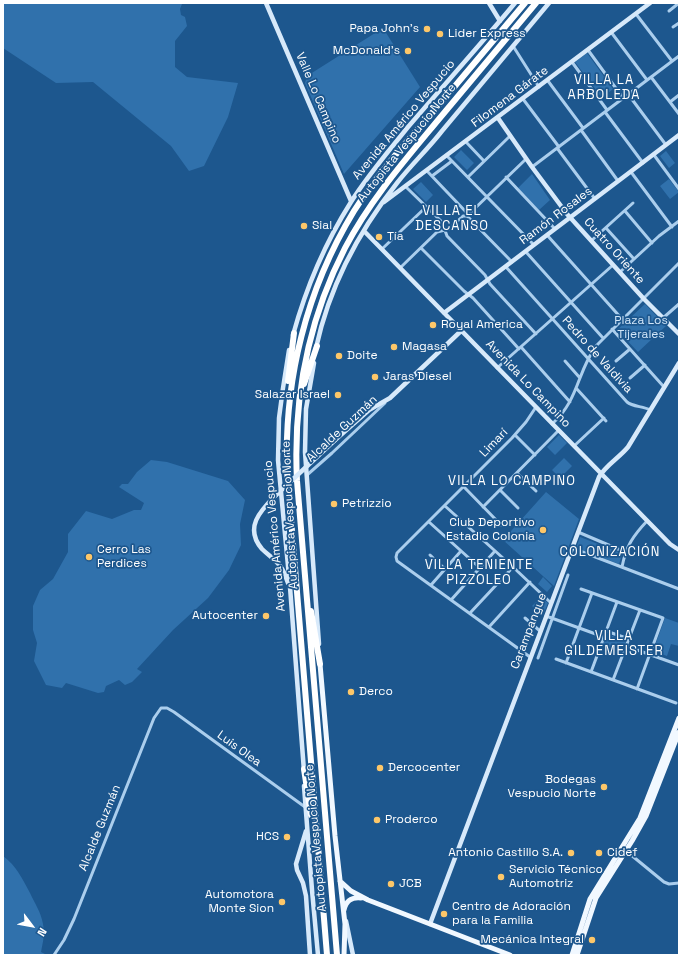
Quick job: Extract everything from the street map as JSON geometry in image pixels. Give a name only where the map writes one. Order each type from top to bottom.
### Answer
[{"type":"highway","name":"Autopista Vespucio Norte","points":[[327,955],[289,500],[287,454],[288,417],[295,362],[307,316],[322,273],[345,227],[363,198],[386,167],[525,3]]},
{"type":"highway","name":"Autopista Vespucio Norte","points":[[337,955],[297,481],[296,446],[302,375],[315,321],[332,276],[355,229],[370,205],[536,3]]},
{"type":"highway","points":[[288,417],[288,386],[294,333]]},
{"type":"highway","points":[[298,415],[305,384],[317,346]]},
{"type":"highway","points":[[306,591],[313,621],[320,664]]},
{"type":"highway","points":[[304,769],[317,843]]},
{"type":"main road","name":"Valle Lo Campino","points":[[266,3],[351,202]]},
{"type":"main road","points":[[490,3],[500,21]]},
{"type":"main road","name":"Avenida Américo Vespucio","points":[[318,955],[305,808],[304,769],[278,448],[279,418],[288,357],[303,303],[314,272],[351,202],[379,162],[515,3]]},
{"type":"main road","points":[[344,955],[345,929],[320,664],[304,445],[306,409],[317,346],[334,290],[364,231],[380,205],[549,3]]},
{"type":"main road","name":"Filomena Gárate","points":[[380,205],[548,81],[650,3]]},
{"type":"main road","name":"Cuatro Oriente","points":[[498,118],[526,159],[570,218],[643,298],[679,334]]},
{"type":"main road","name":"Ramón Rosales","points":[[444,313],[679,135]]},
{"type":"main road","name":"Avenida Lo Campino","points":[[364,231],[670,544],[679,550]]},
{"type":"main road","name":"Alcalde Guzmán","points":[[390,398],[461,330]]},
{"type":"main road","name":"Carampangue","points":[[430,924],[601,473],[625,451],[679,363]]},
{"type":"main road","points":[[290,586],[280,566],[260,547],[254,533],[258,514],[275,496],[369,410],[390,398]]},
{"type":"main road","points":[[577,955],[596,898],[624,849],[644,808],[679,718]]},
{"type":"main road","points":[[572,955],[590,899],[646,816],[679,732]]},
{"type":"main road","name":"Avenida Américo Vespucio","points":[[307,828],[296,864],[306,896],[310,955]]},
{"type":"main road","points":[[340,880],[351,891],[368,900],[510,955]]},
{"type":"main road","points":[[353,955],[343,911],[351,899],[356,898],[368,900]]},
{"type":"street","points":[[669,11],[679,3]]},
{"type":"street","points":[[636,14],[672,61]]},
{"type":"street","points":[[673,27],[679,23]]},
{"type":"street","points":[[611,32],[647,80]]},
{"type":"street","points":[[513,46],[539,87]]},
{"type":"street","points":[[588,50],[623,98]]},
{"type":"street","points":[[532,167],[679,56]]},
{"type":"street","points":[[572,62],[643,163]]},
{"type":"street","points":[[651,77],[679,114]]},
{"type":"street","points":[[548,81],[618,181]]},
{"type":"street","points":[[628,94],[666,145]]},
{"type":"street","points":[[670,102],[679,95]]},
{"type":"street","points":[[523,99],[596,199]]},
{"type":"street","points":[[468,177],[510,136]]},
{"type":"street","points":[[466,142],[484,161]]},
{"type":"street","points":[[654,155],[679,189]]},
{"type":"street","points":[[447,156],[534,245]]},
{"type":"street","points":[[400,268],[437,232],[451,228],[463,216],[468,215],[526,159]]},
{"type":"street","points":[[432,176],[452,161]]},
{"type":"street","points":[[427,171],[512,262]]},
{"type":"street","points":[[631,172],[672,227]]},
{"type":"street","points":[[506,177],[555,229]]},
{"type":"street","points":[[406,187],[442,222],[447,236],[485,275],[536,334]]},
{"type":"street","points":[[591,241],[633,203]]},
{"type":"street","points":[[382,249],[426,207]]},
{"type":"street","points":[[625,211],[652,242]]},
{"type":"street","points":[[620,272],[652,242],[679,221]]},
{"type":"street","points":[[606,228],[634,259]]},
{"type":"street","points":[[547,235],[622,318]]},
{"type":"street","points":[[421,248],[473,298],[570,402]]},
{"type":"street","points":[[526,252],[603,338]]},
{"type":"street","points":[[552,424],[562,414],[570,402],[588,358],[593,350],[622,318],[679,263]]},
{"type":"street","points":[[498,368],[613,265]]},
{"type":"street","name":"Pedro de Valdivia","points":[[506,266],[628,403],[650,410]]},
{"type":"street","points":[[663,318],[679,304]]},
{"type":"street","points":[[612,329],[664,387]]},
{"type":"street","points":[[616,361],[630,349]]},
{"type":"street","points":[[565,361],[580,378]]},
{"type":"street","points":[[630,378],[645,365]]},
{"type":"street","points":[[574,446],[605,419],[576,388]]},
{"type":"street","name":"Alcalde Guzmán","points":[[306,476],[390,398]]},
{"type":"street","name":"Limarí","points":[[431,585],[398,561],[396,558],[398,553],[515,435],[536,407]]},
{"type":"street","points":[[483,507],[559,430]]},
{"type":"street","points":[[515,435],[535,455]]},
{"type":"street","points":[[517,473],[536,491]]},
{"type":"street","points":[[464,487],[501,525]]},
{"type":"street","points":[[500,490],[518,508]]},
{"type":"street","points":[[445,506],[530,582],[551,603]]},
{"type":"street","points":[[622,567],[625,552],[631,540],[638,530],[648,521]]},
{"type":"street","points":[[429,522],[480,568]]},
{"type":"street","points":[[578,532],[625,552]]},
{"type":"street","points":[[572,548],[679,589]]},
{"type":"street","points":[[461,551],[431,585],[530,657]]},
{"type":"street","points":[[451,600],[495,551]]},
{"type":"street","points":[[430,555],[446,569]]},
{"type":"street","points":[[470,613],[513,567]]},
{"type":"street","name":"Carampangue","points":[[538,658],[568,575]]},
{"type":"street","points":[[489,627],[530,582]]},
{"type":"street","points":[[581,589],[663,618],[636,688]]},
{"type":"street","points":[[566,663],[592,593]]},
{"type":"street","points":[[591,672],[617,602]]},
{"type":"street","points":[[613,680],[640,610]]},
{"type":"street","points":[[546,616],[604,637]]},
{"type":"street","points":[[525,618],[540,631]]},
{"type":"street","points":[[606,631],[629,639]]},
{"type":"street","points":[[626,646],[679,665]]},
{"type":"street","points":[[556,659],[676,703]]},
{"type":"street","name":"Alcalde Guzmán","points":[[54,955],[73,922],[154,718],[161,708]]},
{"type":"street","name":"Luis Olea","points":[[161,708],[167,708],[174,712],[305,808]]},
{"type":"street","points":[[624,849],[665,883],[679,883]]},
{"type":"green space","points":[[3,3],[182,4],[180,9],[181,15],[185,17],[187,26],[175,41],[175,67],[187,77],[238,83],[228,117],[204,166],[189,171],[171,146],[93,82],[56,83],[3,48]]},
{"type":"green space","points":[[383,28],[420,87],[344,174],[305,83],[307,76]]},
{"type":"green space","points":[[587,53],[613,89],[602,98],[575,62]]},
{"type":"green space","points":[[461,150],[474,163],[467,170],[454,157]]},
{"type":"green space","points":[[666,151],[675,163],[669,168],[660,156]]},
{"type":"green space","points":[[532,174],[550,200],[539,210],[518,188]]},
{"type":"green space","points":[[669,179],[679,192],[670,199],[660,186]]},
{"type":"green space","points":[[421,182],[433,195],[426,202],[413,189]]},
{"type":"green space","name":"Plaza Los Tijerales","points":[[645,304],[666,326],[638,352],[617,330]]},
{"type":"green space","points":[[559,435],[567,443],[555,455],[547,447]]},
{"type":"green space","points":[[564,458],[572,466],[560,478],[552,470]]},
{"type":"green space","points":[[151,460],[167,462],[228,481],[245,500],[240,524],[241,545],[229,570],[208,598],[173,630],[137,669],[142,672],[132,682],[125,685],[119,680],[106,686],[104,692],[98,693],[66,683],[62,688],[46,685],[34,661],[37,643],[33,630],[33,606],[40,590],[53,579],[68,552],[68,534],[86,511],[112,519],[134,510],[141,510],[144,503],[119,487],[122,484],[128,484],[137,472]]},
{"type":"green space","name":"Club Deportivo Estadio Colonia","points":[[546,492],[579,519],[554,586],[503,540]]},
{"type":"green space","points":[[580,537],[621,553],[622,555],[619,564],[576,548]]},
{"type":"green space","points":[[543,577],[552,586],[547,592],[538,584]]},
{"type":"green space","points":[[541,597],[548,603],[543,615],[532,606]]},
{"type":"green space","points":[[665,618],[679,623],[679,646],[671,644],[667,656],[653,651]]},
{"type":"green space","points":[[607,634],[626,641],[621,653],[602,646]]},
{"type":"green space","points":[[3,856],[19,873],[39,912],[44,931],[41,952],[47,955],[3,955]]},
{"type":"place","name":"Papa John's","points":[[427,29]]},
{"type":"place","name":"Lider Express","points":[[440,34]]},
{"type":"place","name":"McDonald's","points":[[408,51]]},
{"type":"place","name":"Sial","points":[[304,226]]},
{"type":"place","name":"Tía","points":[[379,237]]},
{"type":"place","name":"Royal America","points":[[433,325]]},
{"type":"place","name":"Magasa","points":[[394,347]]},
{"type":"place","name":"Doite","points":[[339,356]]},
{"type":"place","name":"Jaras Diesel","points":[[375,377]]},
{"type":"place","name":"Salazar Israel","points":[[338,395]]},
{"type":"place","name":"Petrizzio","points":[[334,504]]},
{"type":"place","name":"Club Deportivo Estadio Colonia","points":[[543,530]]},
{"type":"place","name":"Cerro Las Perdices","points":[[89,557]]},
{"type":"place","name":"Autocenter","points":[[266,616]]},
{"type":"place","name":"Derco","points":[[351,692]]},
{"type":"place","name":"Dercocenter","points":[[380,768]]},
{"type":"place","name":"Bodegas Vespucio Norte","points":[[604,787]]},
{"type":"place","name":"Proderco","points":[[377,820]]},
{"type":"place","name":"HCS","points":[[287,837]]},
{"type":"place","name":"Antonio Castillo S.A.","points":[[571,853]]},
{"type":"place","name":"Cidef","points":[[599,853]]},
{"type":"place","name":"Servicio Técnico Automotriz","points":[[501,877]]},
{"type":"place","name":"JCB","points":[[391,884]]},
{"type":"place","name":"Automotora Monte Sion","points":[[282,902]]},
{"type":"place","name":"Centro de Adoración para la Familia","points":[[444,914]]},
{"type":"place","name":"Mecánica Integral","points":[[592,940]]},
{"type":"district","name":"VILLA LA ARBOLEDA","points":[[604,88]]},
{"type":"district","name":"VILLA EL DESCANSO","points":[[452,218]]},
{"type":"district","name":"VILLA LO CAMPINO","points":[[512,481]]},
{"type":"district","name":"COLONIZACIÓN","points":[[610,552]]},
{"type":"district","name":"VILLA TENIENTE PIZZOLEO","points":[[479,572]]},
{"type":"district","name":"VILLA GILDEMEISTER","points":[[614,644]]}]
